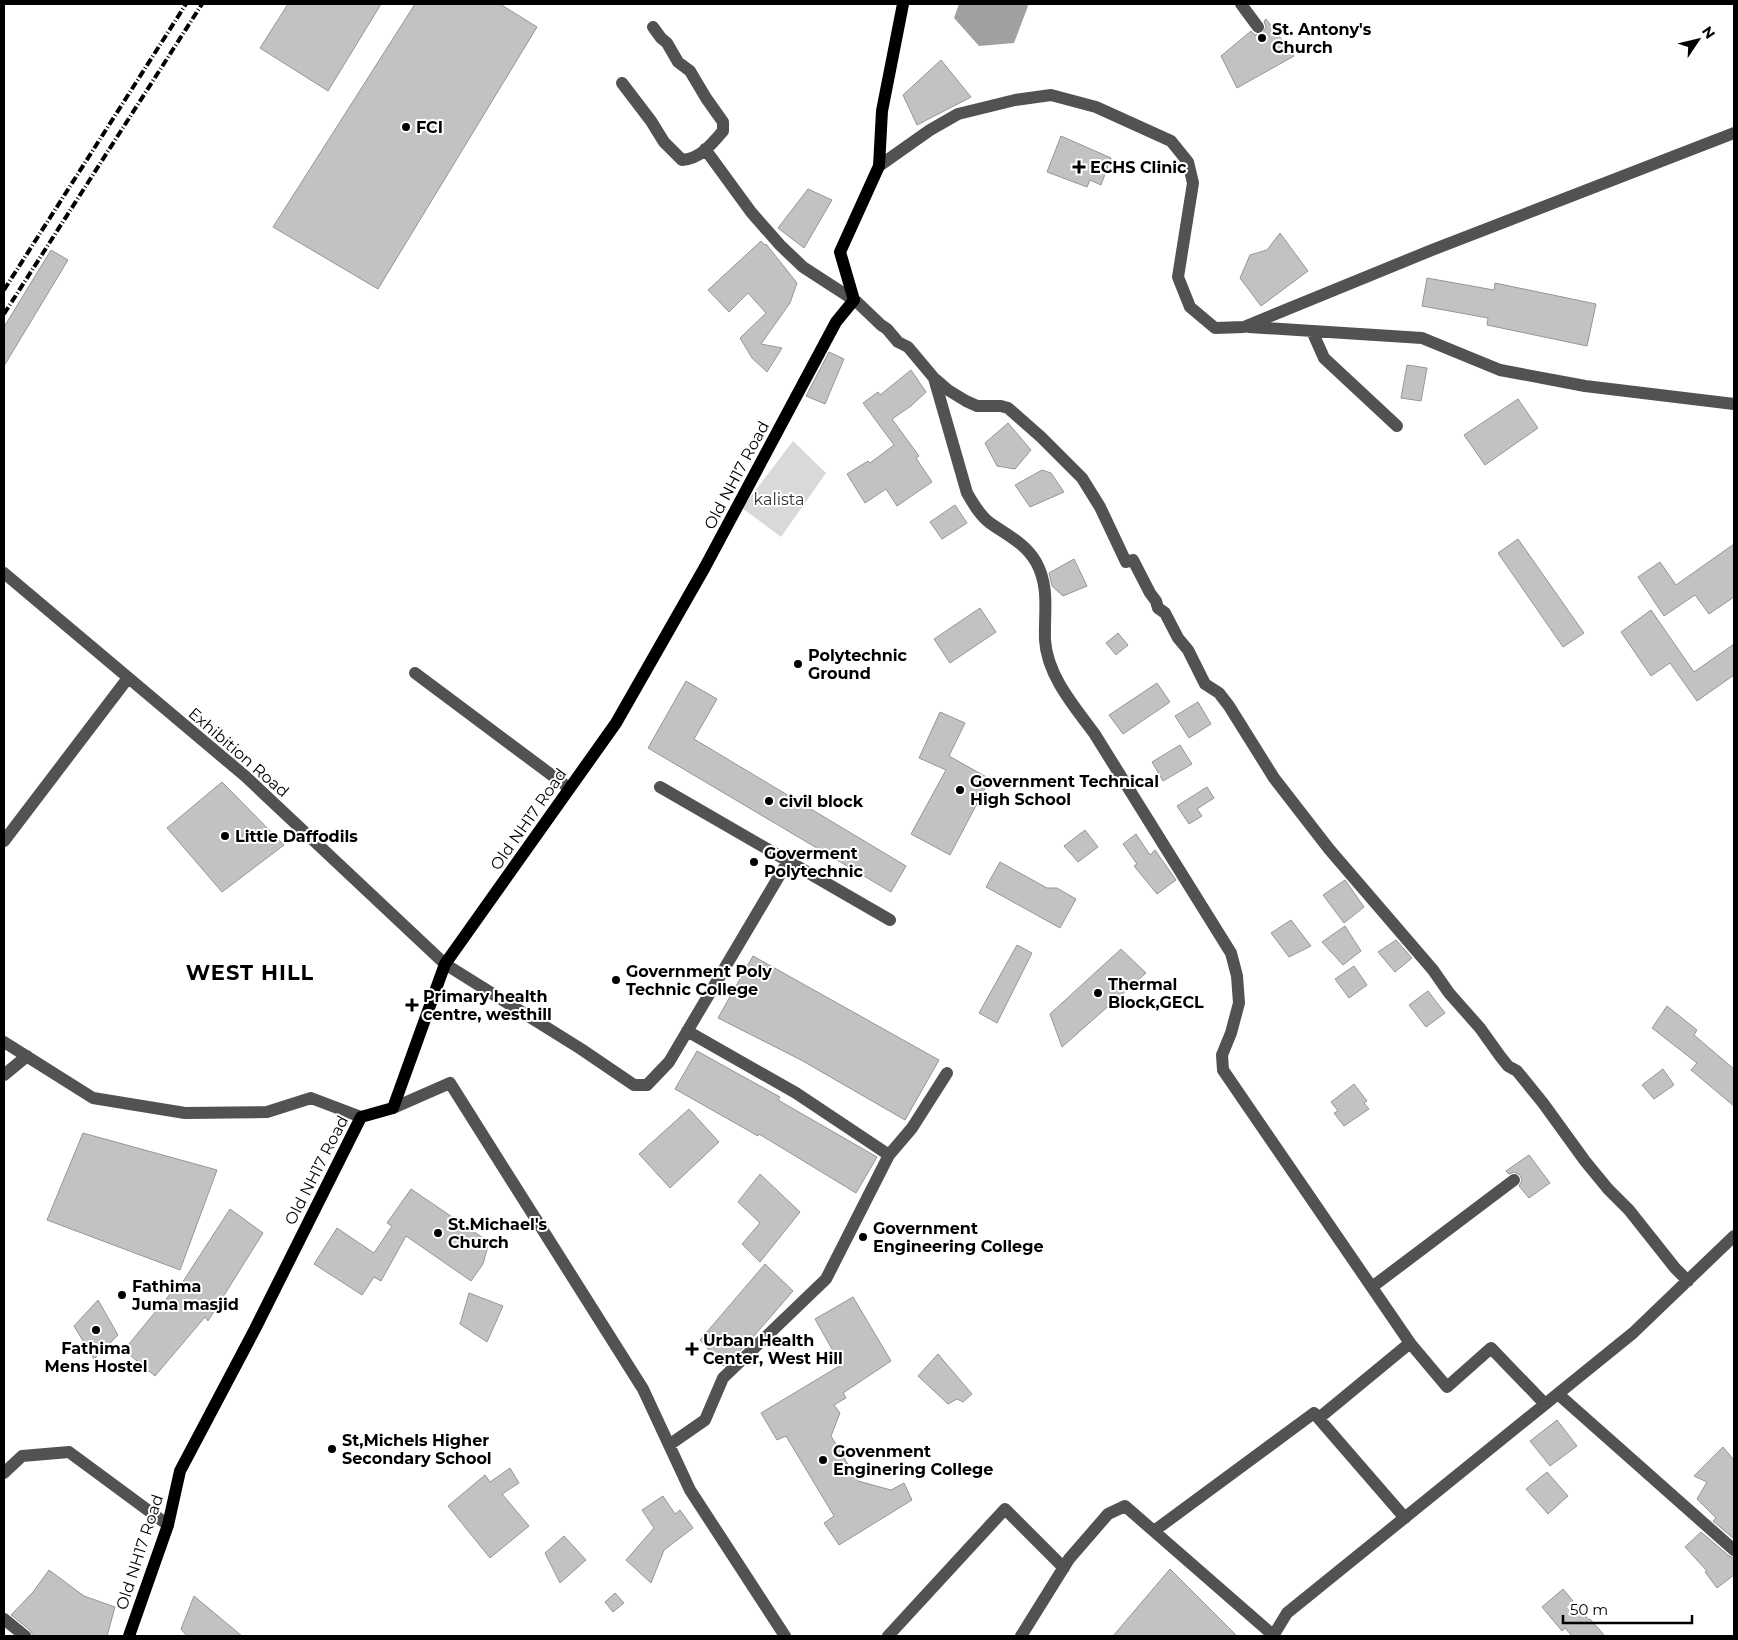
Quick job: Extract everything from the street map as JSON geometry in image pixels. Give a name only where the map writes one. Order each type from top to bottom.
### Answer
[{"type":"main road","points":[[854,300],[840,252],[879,166],[882,111],[903,4]]},
{"type":"main road","name":"Old NH17 Road","points":[[129,1636],[168,1525],[180,1471],[255,1329],[361,1117],[393,1108],[445,964],[616,723],[710,558],[836,322],[854,300]]},
{"type":"street","points":[[1241,4],[1258,26]]},
{"type":"street","points":[[622,83],[651,121],[664,142],[682,160],[689,160],[705,150],[717,140],[723,131],[723,122],[690,71],[678,62],[668,43],[661,38],[653,27]]},
{"type":"street","points":[[879,166],[930,130],[958,114],[1015,100],[1051,95],[1096,107],[1171,141],[1188,162],[1193,183],[1178,277],[1190,307],[1215,328],[1244,327],[1422,338],[1500,370],[1585,386],[1734,404]]},
{"type":"street","points":[[1244,327],[1432,250],[1734,133]]},
{"type":"street","points":[[705,150],[751,212],[780,245],[803,267],[854,300],[887,329],[898,342],[905,344],[934,378],[948,390],[966,402],[977,406],[1001,406],[1008,408],[1041,436],[1077,472],[1100,508],[1126,562],[1132,560],[1156,601],[1158,608],[1165,613],[1178,638],[1188,650],[1205,684],[1218,693],[1229,706],[1276,780],[1329,849],[1480,1028],[1508,1066],[1517,1071],[1529,1085],[1612,1194],[1629,1210],[1675,1268],[1688,1281]]},
{"type":"street","points":[[1312,331],[1324,358],[1397,426]]},
{"type":"street","points":[[934,378],[967,493],[988,522],[1025,546],[1036,562],[1046,589],[1045,640],[1050,666],[1231,953],[1238,976],[1239,1003],[1222,1055],[1223,1070],[1410,1343],[1447,1388],[1491,1348],[1545,1404]]},
{"type":"street","name":"Exhibition Road","points":[[4,573],[245,776],[445,964],[581,1049],[634,1085],[647,1085],[669,1062],[688,1031]]},
{"type":"street","points":[[415,673],[569,788]]},
{"type":"street","points":[[4,841],[128,678]]},
{"type":"street","points":[[660,787],[890,920]]},
{"type":"street","points":[[788,861],[688,1031],[796,1092],[889,1156]]},
{"type":"street","points":[[4,1042],[93,1098],[185,1113],[267,1112],[311,1098],[361,1117]]},
{"type":"street","points":[[4,1076],[27,1056]]},
{"type":"street","points":[[669,1445],[705,1420],[723,1378],[826,1279],[889,1156],[912,1128],[947,1073]]},
{"type":"street","points":[[393,1108],[450,1083],[643,1389],[690,1490],[785,1636]]},
{"type":"street","points":[[1372,1286],[1514,1180]]},
{"type":"street","points":[[1021,1636],[1069,1559],[1108,1514],[1125,1506],[1273,1635],[1287,1613],[1633,1334],[1734,1236]]},
{"type":"street","points":[[1319,1418],[1410,1343]]},
{"type":"street","points":[[1558,1394],[1734,1550]]},
{"type":"street","points":[[1154,1531],[1314,1413],[1404,1518]]},
{"type":"street","points":[[4,1473],[22,1456],[69,1452],[168,1525]]},
{"type":"street","points":[[888,1636],[1005,1509],[1064,1568]]},
{"type":"street","points":[[4,1619],[25,1636]]},
{"type":"green space","name":"kalista","points":[[793,441],[826,473],[781,537],[742,508]]},
{"type":"shaded area","points":[[959,4],[1027,4],[1028,6],[1014,43],[979,46],[954,18]]},
{"type":"building","points":[[288,4],[381,4],[328,91],[260,48]]},
{"type":"building","name":"FCI","points":[[415,4],[500,4],[537,27],[378,289],[273,227]]},
{"type":"building","name":"St. Antony's Church","points":[[1266,19],[1294,56],[1237,88],[1221,56],[1251,31],[1255,35],[1263,33],[1266,27],[1264,21]]},
{"type":"building","points":[[941,60],[971,97],[917,125],[903,95]]},
{"type":"building","name":"ECHS Clinic","points":[[1061,136],[1111,158],[1101,185],[1090,180],[1087,187],[1047,172]]},
{"type":"building","points":[[808,189],[832,200],[804,248],[778,228]]},
{"type":"building","points":[[1280,233],[1308,271],[1261,306],[1240,278],[1250,255],[1267,250]]},
{"type":"building","points":[[761,241],[766,244],[797,283],[790,303],[761,344],[782,348],[767,372],[752,358],[740,338],[766,313],[748,293],[729,312],[708,290]]},
{"type":"building","points":[[51,250],[68,260],[4,366],[4,327]]},
{"type":"building","points":[[1427,278],[1494,290],[1495,283],[1596,304],[1587,346],[1487,325],[1488,318],[1422,306]]},
{"type":"building","points":[[829,352],[844,359],[825,404],[806,396]]},
{"type":"building","points":[[1407,365],[1427,368],[1421,401],[1401,398]]},
{"type":"building","points":[[911,370],[926,392],[911,406],[892,419],[919,456],[916,458],[932,482],[897,506],[886,489],[865,503],[847,474],[868,461],[870,463],[894,445],[863,403],[878,392],[880,395]]},
{"type":"building","points":[[1518,399],[1538,428],[1485,465],[1464,435]]},
{"type":"building","points":[[1008,423],[1031,450],[1015,469],[997,466],[985,443]]},
{"type":"building","points":[[1042,470],[1051,473],[1064,492],[1030,507],[1015,485]]},
{"type":"building","points":[[955,505],[967,523],[942,539],[930,522]]},
{"type":"building","points":[[1518,539],[1584,633],[1563,647],[1498,553]]},
{"type":"building","points":[[1734,544],[1734,597],[1709,614],[1695,595],[1664,616],[1638,577],[1660,562],[1676,585]]},
{"type":"building","points":[[1074,559],[1087,586],[1063,596],[1052,586],[1049,573]]},
{"type":"building","points":[[980,608],[996,632],[950,663],[934,639]]},
{"type":"building","points":[[1651,610],[1694,672],[1734,644],[1734,675],[1697,701],[1670,663],[1651,676],[1621,632]]},
{"type":"building","points":[[1118,633],[1128,645],[1116,655],[1106,643]]},
{"type":"building","points":[[686,681],[717,699],[694,739],[906,866],[891,892],[648,748]]},
{"type":"building","points":[[1157,683],[1170,702],[1123,734],[1109,715]]},
{"type":"building","points":[[1198,702],[1211,724],[1189,738],[1175,716]]},
{"type":"building","points":[[940,712],[965,723],[949,756],[990,779],[950,855],[911,834],[946,770],[919,758]]},
{"type":"building","points":[[1180,745],[1192,764],[1163,781],[1152,762]]},
{"type":"building","name":"Little Daffodils","points":[[222,782],[284,845],[222,892],[167,828]]},
{"type":"building","points":[[1207,787],[1214,798],[1197,809],[1202,816],[1189,824],[1177,806]]},
{"type":"building","points":[[1085,830],[1098,847],[1078,862],[1064,846]]},
{"type":"building","points":[[1136,834],[1150,855],[1155,850],[1176,880],[1157,894],[1134,866],[1137,864],[1123,844]]},
{"type":"building","points":[[1000,862],[1047,888],[1057,888],[1076,899],[1060,928],[986,887]]},
{"type":"building","points":[[1345,880],[1364,907],[1344,923],[1323,895]]},
{"type":"building","points":[[1291,920],[1311,946],[1289,957],[1271,933]]},
{"type":"building","points":[[1345,926],[1361,951],[1343,965],[1322,942]]},
{"type":"building","points":[[1396,940],[1412,958],[1395,972],[1378,952]]},
{"type":"building","points":[[1017,945],[1032,953],[997,1023],[979,1013]]},
{"type":"building","name":"Thermal Block,GECL","points":[[1121,949],[1146,973],[1062,1047],[1050,1014]]},
{"type":"building","points":[[753,956],[939,1060],[905,1120],[801,1060],[718,1018]]},
{"type":"building","points":[[1354,966],[1367,985],[1349,998],[1335,979]]},
{"type":"building","points":[[1428,991],[1445,1013],[1426,1027],[1409,1005]]},
{"type":"building","points":[[1667,1006],[1697,1030],[1694,1035],[1734,1069],[1734,1106],[1691,1070],[1697,1063],[1652,1028]]},
{"type":"building","points":[[697,1051],[780,1097],[778,1100],[877,1157],[856,1193],[759,1134],[758,1136],[675,1089]]},
{"type":"building","points":[[1663,1069],[1674,1085],[1654,1099],[1642,1085]]},
{"type":"building","points":[[1354,1084],[1367,1101],[1364,1103],[1369,1109],[1344,1126],[1334,1113],[1338,1111],[1331,1102]]},
{"type":"building","points":[[689,1109],[719,1142],[670,1188],[639,1154]]},
{"type":"building","points":[[83,1133],[217,1170],[180,1270],[47,1220]]},
{"type":"building","points":[[1529,1155],[1550,1183],[1529,1198],[1519,1186],[1522,1180],[1520,1175],[1514,1172],[1509,1174],[1506,1171]]},
{"type":"building","points":[[760,1174],[800,1212],[760,1262],[742,1244],[760,1223],[738,1202]]},
{"type":"building","points":[[411,1189],[489,1242],[483,1264],[471,1281],[406,1236],[381,1281],[374,1277],[362,1295],[314,1264],[337,1228],[374,1253],[392,1226],[387,1223]]},
{"type":"building","points":[[230,1209],[263,1233],[208,1321],[205,1317],[155,1376],[124,1350],[180,1282],[182,1283]]},
{"type":"building","points":[[765,1264],[793,1291],[747,1344],[723,1366],[700,1340]]},
{"type":"building","points":[[469,1293],[503,1306],[487,1342],[460,1324]]},
{"type":"building","name":"Govenment Enginering College","points":[[853,1297],[891,1361],[843,1393],[846,1398],[834,1405],[840,1413],[831,1436],[858,1481],[891,1490],[904,1483],[912,1500],[839,1545],[824,1523],[834,1516],[786,1436],[777,1440],[761,1413],[841,1365],[815,1319]]},
{"type":"building","name":"Fathima Mens Hostel","points":[[98,1300],[118,1335],[94,1359],[74,1326]]},
{"type":"building","points":[[938,1354],[972,1394],[963,1402],[957,1399],[948,1404],[918,1376]]},
{"type":"building","points":[[1557,1420],[1577,1446],[1550,1466],[1530,1441]]},
{"type":"building","points":[[1723,1447],[1734,1460],[1734,1539],[1713,1521],[1716,1518],[1697,1499],[1707,1482],[1694,1476]]},
{"type":"building","points":[[510,1468],[519,1483],[502,1494],[529,1526],[490,1558],[448,1506],[485,1475],[490,1482]]},
{"type":"building","points":[[1547,1472],[1568,1496],[1548,1514],[1526,1489]]},
{"type":"building","points":[[663,1496],[675,1514],[680,1510],[693,1528],[664,1550],[651,1583],[626,1560],[654,1528],[642,1510]]},
{"type":"building","points":[[1701,1532],[1729,1556],[1734,1558],[1734,1575],[1717,1588],[1705,1572],[1707,1571],[1685,1547]]},
{"type":"building","points":[[564,1536],[586,1560],[560,1583],[545,1553]]},
{"type":"building","points":[[1170,1569],[1237,1636],[1113,1636]]},
{"type":"building","points":[[49,1570],[84,1596],[115,1607],[107,1636],[33,1636],[30,1630],[11,1615],[33,1592]]},
{"type":"building","points":[[1563,1589],[1605,1636],[1572,1636],[1565,1628],[1562,1631],[1542,1607]]},
{"type":"building","points":[[615,1593],[624,1603],[613,1612],[605,1602]]},
{"type":"building","points":[[194,1596],[242,1636],[187,1636],[181,1629]]},
{"type":"railway","points":[[4,290],[186,4]]},
{"type":"railway","points":[[4,314],[202,4]]},
{"type":"place","name":"St. Antony's Church","points":[[1262,38]]},
{"type":"place","name":"FCI","points":[[406,127]]},
{"type":"place","name":"ECHS Clinic","points":[[1079,167]]},
{"type":"place","name":"Polytechnic Ground","points":[[798,664]]},
{"type":"place","name":"Government Technical High School","points":[[960,790]]},
{"type":"place","name":"civil block","points":[[769,801]]},
{"type":"place","name":"Little Daffodils","points":[[225,836]]},
{"type":"place","name":"Goverment Polytechnic","points":[[754,862]]},
{"type":"place","name":"Government Poly Technic College","points":[[616,980]]},
{"type":"place","name":"Thermal Block,GECL","points":[[1098,993]]},
{"type":"place","name":"Primary health centre, westhill","points":[[412,1005]]},
{"type":"place","name":"St.Michael's Church","points":[[438,1233]]},
{"type":"place","name":"Government Engineering College","points":[[863,1237]]},
{"type":"place","name":"Fathima Juma masjid","points":[[122,1295]]},
{"type":"place","name":"Fathima Mens Hostel","points":[[96,1330]]},
{"type":"place","name":"Urban Health Center, West Hill","points":[[692,1349]]},
{"type":"place","name":"St,Michels Higher Secondary School","points":[[332,1449]]},
{"type":"place","name":"Govenment Enginering College","points":[[823,1460]]},
{"type":"district","name":"WEST HILL","points":[[250,973]]}]
